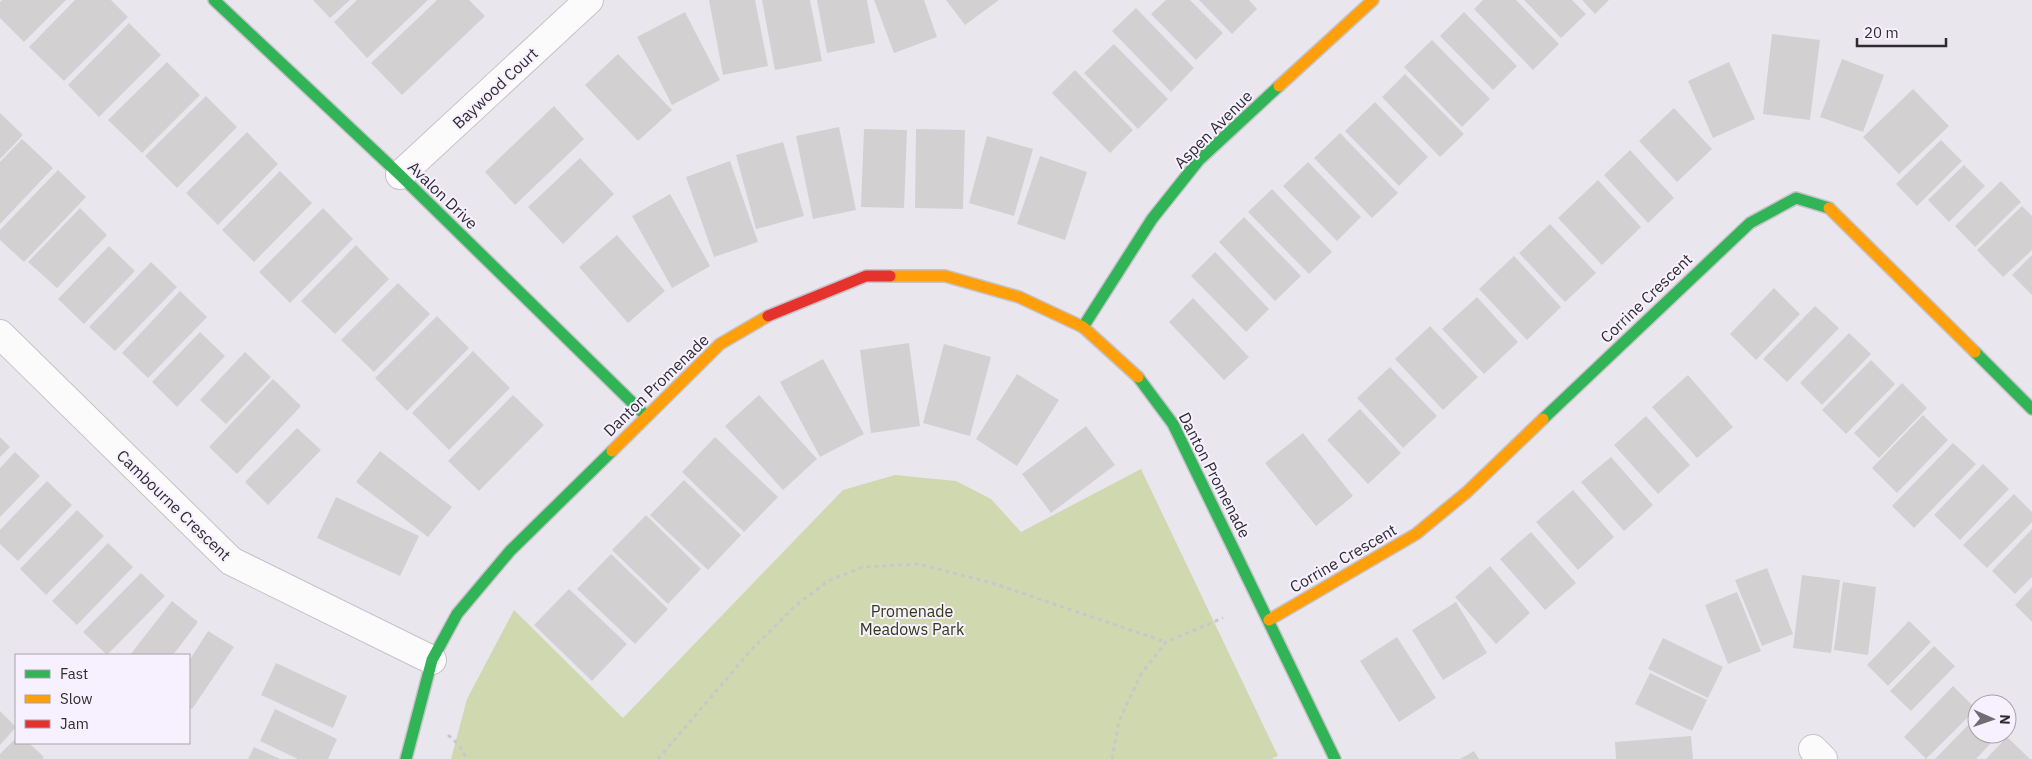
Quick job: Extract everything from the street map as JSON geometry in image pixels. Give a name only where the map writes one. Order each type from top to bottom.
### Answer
[{"type":"street","name":"Avalon Drive","points":[[214,0],[400,175],[646,416]]},
{"type":"street","name":"Baywood Court","points":[[400,175],[589,0]]},
{"type":"street","name":"Aspen Avenue","points":[[1083,326],[1152,220],[1199,160],[1373,0]]},
{"type":"street","name":"Corrine Crescent","points":[[1269,620],[1416,534],[1467,492],[1750,222],[1796,198],[1831,209],[2032,409]]},
{"type":"street","name":"Danton Promenade","points":[[406,759],[432,660],[457,614],[510,551],[720,344],[775,312],[866,276],[945,276],[1019,297],[1083,326],[1135,373],[1173,424],[1335,759]]},
{"type":"street","name":"Cambourne Crescent","points":[[0,334],[231,561],[432,660]]},
{"type":"path","points":[[658,759],[753,648],[796,606],[828,580],[863,568],[918,564],[992,583],[1166,642]]},
{"type":"path","points":[[1112,759],[1119,721],[1141,674],[1166,642],[1223,618]]},
{"type":"path","points":[[448,735],[459,746],[466,759]]},
{"type":"green space","name":"Promenade Meadows Park","points":[[1141,469],[1278,756],[1271,759],[451,759],[467,699],[514,610],[623,718],[843,490],[895,475],[956,481],[991,499],[1021,532]]},
{"type":"building","points":[[2,0],[66,0],[24,42],[0,18],[0,2]]},
{"type":"building","points":[[75,0],[111,0],[128,17],[64,81],[29,47]]},
{"type":"building","points":[[313,0],[350,0],[330,18]]},
{"type":"building","points":[[357,0],[428,0],[367,58],[334,22]]},
{"type":"building","points":[[437,0],[469,0],[485,16],[402,95],[371,63]]},
{"type":"building","points":[[709,0],[755,0],[768,66],[723,75]]},
{"type":"building","points":[[762,0],[810,0],[822,61],[775,70]]},
{"type":"building","points":[[817,0],[867,0],[875,43],[827,53]]},
{"type":"building","points":[[874,0],[924,0],[937,37],[894,53]]},
{"type":"building","points":[[946,0],[999,0],[965,25]]},
{"type":"building","points":[[1166,0],[1190,0],[1223,33],[1196,60],[1151,14]]},
{"type":"building","points":[[1199,0],[1249,0],[1257,9],[1232,34]]},
{"type":"building","points":[[1483,0],[1516,0],[1559,44],[1533,70],[1474,9]]},
{"type":"building","points":[[1524,0],[1572,0],[1586,14],[1561,38]]},
{"type":"building","points":[[1582,0],[1609,0],[1595,14]]},
{"type":"building","points":[[1136,8],[1194,68],[1171,92],[1112,31]]},
{"type":"building","points":[[685,12],[720,80],[672,105],[637,37]]},
{"type":"building","points":[[1464,12],[1517,66],[1493,90],[1440,36]]},
{"type":"building","points":[[129,23],[161,55],[99,117],[68,85]]},
{"type":"building","points":[[1772,34],[1820,40],[1810,120],[1763,114]]},
{"type":"building","points":[[1432,40],[1490,99],[1462,127],[1404,67]]},
{"type":"building","points":[[1114,44],[1168,99],[1138,129],[1084,73]]},
{"type":"building","points":[[618,54],[672,110],[638,141],[585,85]]},
{"type":"building","points":[[1842,59],[1884,75],[1863,132],[1820,117]]},
{"type":"building","points":[[167,62],[200,95],[142,153],[108,120]]},
{"type":"building","points":[[1729,62],[1755,119],[1713,138],[1688,81]]},
{"type":"building","points":[[1075,70],[1133,130],[1110,153],[1052,93]]},
{"type":"building","points":[[1405,74],[1464,134],[1440,157],[1382,97]]},
{"type":"building","points":[[1913,89],[1949,126],[1899,174],[1863,137]]},
{"type":"building","points":[[206,96],[237,127],[177,188],[145,156]]},
{"type":"building","points":[[1375,102],[1428,157],[1399,186],[1345,131]]},
{"type":"building","points":[[554,106],[584,139],[515,205],[485,172]]},
{"type":"building","points":[[1674,108],[1712,149],[1677,182],[1639,141]]},
{"type":"building","points":[[0,113],[23,135],[0,159]]},
{"type":"building","points":[[839,127],[856,210],[813,219],[796,136]]},
{"type":"building","points":[[864,129],[907,130],[904,208],[861,207]]},
{"type":"building","points":[[916,129],[965,130],[963,209],[915,208]]},
{"type":"building","points":[[247,132],[278,164],[218,225],[186,193]]},
{"type":"building","points":[[1340,133],[1398,193],[1372,218],[1314,158]]},
{"type":"building","points":[[987,136],[1033,149],[1014,216],[969,203]]},
{"type":"building","points":[[22,139],[53,168],[0,224],[0,162]]},
{"type":"building","points":[[1941,140],[1962,161],[1917,206],[1896,184]]},
{"type":"building","points":[[783,142],[804,216],[756,229],[736,155]]},
{"type":"building","points":[[1630,150],[1674,198],[1648,223],[1604,175]]},
{"type":"building","points":[[1040,156],[1087,172],[1065,240],[1017,224]]},
{"type":"building","points":[[580,158],[614,194],[563,244],[528,207]]},
{"type":"building","points":[[730,161],[758,242],[714,257],[686,177]]},
{"type":"building","points":[[1308,162],[1361,217],[1337,241],[1283,186]]},
{"type":"building","points":[[1964,165],[1985,186],[1949,222],[1928,200]]},
{"type":"building","points":[[58,170],[86,197],[24,262],[0,240],[0,230]]},
{"type":"building","points":[[280,171],[312,203],[254,262],[222,230]]},
{"type":"building","points":[[1598,180],[1641,227],[1602,265],[1558,218]]},
{"type":"building","points":[[2001,181],[2021,202],[1975,247],[1955,226]]},
{"type":"building","points":[[1272,189],[1332,252],[1309,274],[1248,212]]},
{"type":"building","points":[[670,194],[710,266],[672,288],[632,216]]},
{"type":"building","points":[[2022,206],[2032,216],[2032,250],[2003,277],[1977,250]]},
{"type":"building","points":[[80,208],[107,235],[57,288],[28,262]]},
{"type":"building","points":[[323,208],[353,239],[290,303],[259,272]]},
{"type":"building","points":[[1244,217],[1301,276],[1275,301],[1219,242]]},
{"type":"building","points":[[1550,224],[1596,273],[1565,302],[1519,253]]},
{"type":"building","points":[[617,235],[665,291],[628,323],[579,267]]},
{"type":"building","points":[[356,245],[389,279],[335,334],[301,301]]},
{"type":"building","points":[[109,246],[135,271],[84,324],[58,299]]},
{"type":"building","points":[[1215,252],[1269,309],[1246,332],[1191,276]]},
{"type":"building","points":[[2032,255],[2032,295],[2012,275]]},
{"type":"building","points":[[1514,256],[1561,307],[1527,340],[1479,289]]},
{"type":"building","points":[[151,262],[177,287],[115,351],[89,327]]},
{"type":"building","points":[[398,283],[430,314],[374,372],[341,340]]},
{"type":"building","points":[[1774,288],[1800,314],[1756,360],[1730,334]]},
{"type":"building","points":[[180,291],[207,317],[148,378],[122,353]]},
{"type":"building","points":[[1477,297],[1518,342],[1484,374],[1442,329]]},
{"type":"building","points":[[1193,298],[1249,357],[1224,380],[1169,322]]},
{"type":"building","points":[[1815,306],[1839,328],[1787,382],[1763,359]]},
{"type":"building","points":[[437,316],[469,348],[407,411],[375,378]]},
{"type":"building","points":[[1430,326],[1478,377],[1443,410],[1395,359]]},
{"type":"building","points":[[200,332],[225,356],[177,407],[152,382]]},
{"type":"building","points":[[1849,333],[1871,354],[1822,405],[1800,383]]},
{"type":"building","points":[[909,343],[920,426],[871,433],[860,350]]},
{"type":"building","points":[[944,344],[991,357],[970,436],[923,423]]},
{"type":"building","points":[[473,351],[510,388],[449,450],[412,413]]},
{"type":"building","points":[[245,352],[271,377],[226,424],[200,400]]},
{"type":"building","points":[[823,359],[864,434],[820,457],[780,382]]},
{"type":"building","points":[[1871,360],[1895,384],[1846,434],[1822,410]]},
{"type":"building","points":[[1390,367],[1437,416],[1403,448],[1357,398]]},
{"type":"building","points":[[1017,374],[1059,400],[1017,466],[976,439]]},
{"type":"building","points":[[1688,375],[1733,427],[1697,458],[1652,407]]},
{"type":"building","points":[[273,379],[301,406],[237,474],[209,447]]},
{"type":"building","points":[[1902,383],[1927,408],[1879,458],[1854,433]]},
{"type":"building","points":[[513,395],[544,425],[479,491],[448,461]]},
{"type":"building","points":[[759,395],[817,459],[783,490],[725,426]]},
{"type":"building","points":[[1360,409],[1401,453],[1368,484],[1327,440]]},
{"type":"building","points":[[1923,415],[1948,440],[1897,493],[1872,468]]},
{"type":"building","points":[[1646,416],[1690,465],[1658,494],[1614,445]]},
{"type":"building","points":[[1086,426],[1115,465],[1051,513],[1022,474]]},
{"type":"building","points":[[297,428],[321,450],[268,505],[245,482]]},
{"type":"building","points":[[1303,433],[1353,496],[1316,526],[1265,463]]},
{"type":"building","points":[[0,437],[10,447],[0,457]]},
{"type":"building","points":[[715,437],[778,497],[744,532],[682,472]]},
{"type":"building","points":[[1953,443],[1976,464],[1914,528],[1892,506]]},
{"type":"building","points":[[380,451],[452,507],[428,537],[356,482]]},
{"type":"building","points":[[15,452],[40,476],[0,517],[0,468]]},
{"type":"building","points":[[1611,457],[1653,505],[1624,531],[1581,482]]},
{"type":"building","points":[[1983,464],[2009,489],[1960,540],[1934,515]]},
{"type":"building","points":[[684,480],[741,535],[708,570],[650,515]]},
{"type":"building","points":[[47,481],[72,505],[18,561],[0,544],[0,530]]},
{"type":"building","points":[[1573,490],[1614,537],[1578,570],[1536,522]]},
{"type":"building","points":[[2014,494],[2032,512],[2032,522],[1987,568],[1963,545]]},
{"type":"building","points":[[336,497],[419,536],[400,576],[317,538]]},
{"type":"building","points":[[77,510],[104,536],[46,595],[20,569]]},
{"type":"building","points":[[646,515],[701,569],[668,604],[612,550]]},
{"type":"building","points":[[2032,529],[2032,577],[2015,594],[1992,571]]},
{"type":"building","points":[[1531,532],[1576,583],[1545,610],[1500,559]]},
{"type":"building","points":[[108,543],[133,567],[77,625],[52,601]]},
{"type":"building","points":[[611,554],[668,609],[635,644],[577,589]]},
{"type":"building","points":[[1490,566],[1530,613],[1496,644],[1455,597]]},
{"type":"building","points":[[1767,568],[1793,634],[1762,646],[1735,580]]},
{"type":"building","points":[[141,573],[165,596],[108,654],[83,632]]},
{"type":"building","points":[[1802,575],[1840,580],[1831,653],[1793,648]]},
{"type":"building","points":[[1843,582],[1876,587],[1868,655],[1834,650]]},
{"type":"building","points":[[2032,587],[2032,622],[2015,605]]},
{"type":"building","points":[[569,589],[627,644],[592,681],[534,625]]},
{"type":"building","points":[[1737,592],[1761,651],[1728,664],[1705,605]]},
{"type":"building","points":[[172,601],[198,622],[174,654],[131,654]]},
{"type":"building","points":[[1456,602],[1487,653],[1443,680],[1412,630]]},
{"type":"building","points":[[1909,621],[1931,642],[1888,686],[1867,665]]},
{"type":"building","points":[[208,631],[234,647],[192,709],[190,708],[190,659]]},
{"type":"building","points":[[1397,637],[1436,698],[1399,722],[1360,661]]},
{"type":"building","points":[[1663,638],[1723,667],[1708,698],[1648,669]]},
{"type":"building","points":[[1934,646],[1955,666],[1911,711],[1890,691]]},
{"type":"building","points":[[276,663],[347,696],[333,728],[261,695]]},
{"type":"building","points":[[1650,673],[1707,700],[1692,731],[1635,704]]},
{"type":"building","points":[[1953,686],[1967,700],[1967,718],[1926,759],[1904,737]]},
{"type":"building","points":[[275,709],[337,739],[328,759],[298,759],[260,741]]},
{"type":"building","points":[[0,711],[15,728],[0,745]]},
{"type":"building","points":[[1967,726],[1967,744],[1990,744],[1976,759],[1935,759]]},
{"type":"building","points":[[1691,736],[1693,759],[1616,759],[1615,742]]},
{"type":"building","points":[[15,739],[15,744],[30,744],[44,757],[42,759],[0,759],[0,754]]},
{"type":"building","points":[[2000,744],[2014,744],[2030,759],[1986,759]]},
{"type":"building","points":[[254,747],[280,759],[248,759]]},
{"type":"building","points":[[1474,751],[1479,759],[1460,759]]},
{"type":"traffic: fast","points":[[214,0],[400,175],[646,416]]},
{"type":"traffic: fast","points":[[1083,327],[1152,219],[1199,160],[1279,86]]},
{"type":"traffic: fast","points":[[1543,419],[1750,223],[1796,198],[1829,208]]},
{"type":"traffic: fast","points":[[1975,352],[2032,409]]},
{"type":"traffic: fast","points":[[1138,377],[1173,424],[1335,759]]},
{"type":"traffic: fast","points":[[406,759],[432,660],[457,614],[510,551],[612,451]]},
{"type":"traffic: slow","points":[[1279,86],[1373,0]]},
{"type":"traffic: slow","points":[[1829,208],[1975,352]]},
{"type":"traffic: slow","points":[[890,276],[945,276],[1019,297],[1083,327],[1138,377]]},
{"type":"traffic: slow","points":[[612,451],[720,344],[768,316]]},
{"type":"traffic: slow","points":[[1269,620],[1416,534],[1467,492],[1543,419]]},
{"type":"traffic: jam","points":[[768,316],[866,276],[890,276]]}]
